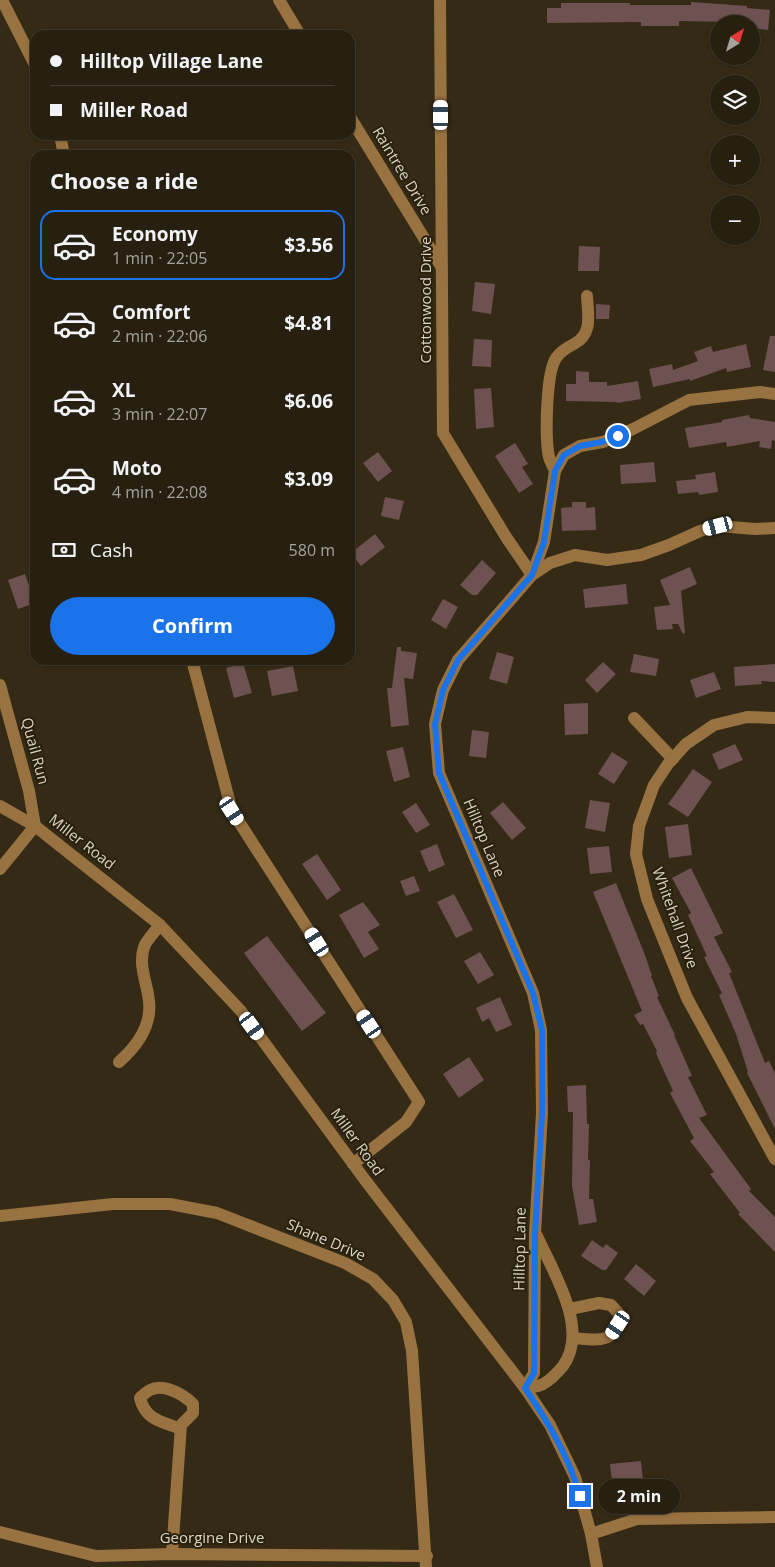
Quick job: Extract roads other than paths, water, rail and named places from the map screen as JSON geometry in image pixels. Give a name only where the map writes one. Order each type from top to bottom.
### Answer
[{"type":"street","points":[[2,0],[30,55]]},
{"type":"street","points":[[278,0],[297,30]]},
{"type":"street","name":"Cottonwood Drive","points":[[440,0],[443,433],[506,537],[532,575]]},
{"type":"street","name":"Raintree Drive","points":[[355,125],[442,268]]},
{"type":"street","points":[[555,471],[549,458],[547,440],[551,369],[556,357],[568,347],[582,340],[586,334],[588,324],[587,296]]},
{"type":"street","points":[[532,575],[544,542],[555,471],[564,455],[580,446],[602,442],[633,429],[689,400],[760,392],[775,394]]},
{"type":"street","name":"Hilltop Lane","points":[[525,1388],[534,1373],[535,1233],[542,1114],[542,1030],[533,993],[439,773],[435,724],[443,690],[458,660],[532,575],[550,563],[575,555],[607,560],[641,555],[700,531],[718,526],[755,529],[775,528]]},
{"type":"street","points":[[193,665],[232,811],[419,1102],[406,1122],[353,1164]]},
{"type":"street","name":"Quail Run","points":[[0,684],[29,791],[35,826]]},
{"type":"street","name":"Whitehall Drive","points":[[775,718],[746,716],[714,725],[686,744],[654,785],[639,826],[636,854],[648,899],[687,998],[775,1159]]},
{"type":"street","points":[[634,718],[673,759]]},
{"type":"street","name":"Miller Road","points":[[0,806],[35,826],[160,925],[241,1011],[353,1164],[525,1388],[550,1425],[575,1478],[591,1534],[597,1567]]},
{"type":"street","points":[[0,869],[35,826]]},
{"type":"street","points":[[120,1062],[134,1048],[147,1023],[149,1002],[143,976],[142,957],[145,945],[160,925]]},
{"type":"street","name":"Shane Drive","points":[[0,1216],[113,1204],[170,1204],[217,1213],[345,1263],[373,1279],[393,1300],[406,1322],[412,1351],[427,1561]]},
{"type":"street","points":[[525,1388],[543,1384],[558,1372],[570,1357],[573,1338],[570,1308],[535,1233]]},
{"type":"street","points":[[570,1308],[599,1303],[611,1305],[620,1315],[618,1325],[611,1336],[599,1340],[573,1338]]},
{"type":"street","points":[[172,1554],[181,1425]]},
{"type":"street","points":[[591,1534],[637,1519],[775,1516]]},
{"type":"street","name":"Georgine Drive","points":[[0,1532],[96,1556],[172,1554],[427,1561]]}]
